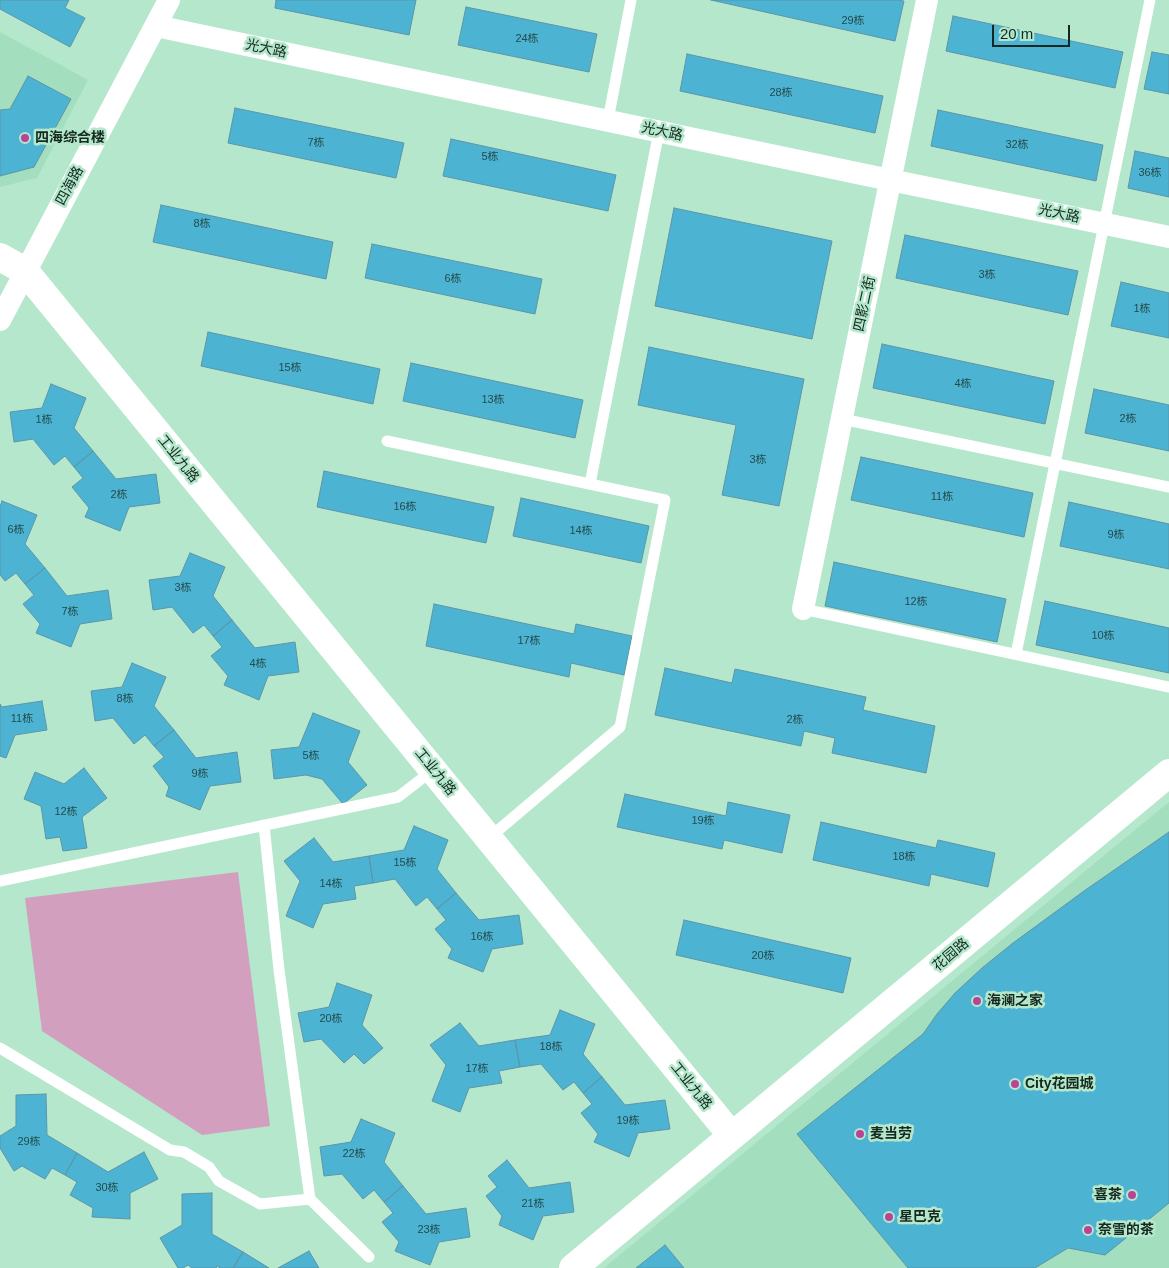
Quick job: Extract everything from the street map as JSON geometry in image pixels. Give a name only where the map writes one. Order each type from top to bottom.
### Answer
[{"type":"street","name":"四海路","points":[[0,320],[169,0]]},
{"type":"street","name":"四影二街","points":[[803,609],[927,0]]},
{"type":"street","name":"光大路","points":[[156,26],[1169,237]]},
{"type":"street","name":"工业九路","points":[[0,257],[25,271],[732,1136]]},
{"type":"street","name":"花园路","points":[[732,1136],[1169,773]]},
{"type":"street","points":[[574,1268],[732,1136]]},
{"type":"lane","points":[[608,120],[631,0]]},
{"type":"lane","points":[[1016,654],[1150,0]]},
{"type":"lane","points":[[590,484],[659,131]]},
{"type":"lane","points":[[842,419],[1169,487]]},
{"type":"lane","points":[[387,441],[666,500],[620,727],[489,838]]},
{"type":"lane","points":[[803,609],[1169,687]]},
{"type":"lane","points":[[0,881],[398,797],[433,770]]},
{"type":"lane","points":[[264,826],[279,970],[310,1199],[369,1257]]},
{"type":"lane","points":[[0,1048],[170,1150],[184,1152],[209,1167],[220,1181],[260,1204],[310,1199]]},
{"type":"shaded area","points":[[0,32],[88,80],[37,178],[0,187]]},
{"type":"shaded area","name":"City花园城","points":[[1169,802],[1169,1268],[604,1268]]},
{"type":"shaded area","points":[[238,872],[270,1126],[202,1135],[42,1031],[25,898]]},
{"type":"building","points":[[0,0],[69,0],[65,8],[85,18],[70,47],[0,9]]},
{"type":"building","points":[[276,0],[416,0],[409,35],[275,8]]},
{"type":"building","points":[[711,0],[897,0],[904,1],[895,41]]},
{"type":"building","points":[[466,7],[597,34],[589,72],[458,45]]},
{"type":"building","points":[[953,16],[1123,52],[1115,88],[946,51]]},
{"type":"building","points":[[1152,52],[1169,55],[1169,94],[1144,89]]},
{"type":"building","points":[[687,54],[883,96],[875,133],[680,91]]},
{"type":"building","name":"四海综合楼","points":[[28,76],[71,99],[34,167],[0,176],[0,110],[10,109]]},
{"type":"building","points":[[235,108],[404,143],[396,178],[228,143]]},
{"type":"building","points":[[938,110],[1103,145],[1096,181],[931,146]]},
{"type":"building","points":[[451,139],[616,175],[608,211],[443,176]]},
{"type":"building","points":[[1135,151],[1169,158],[1169,197],[1128,188]]},
{"type":"building","points":[[161,205],[333,242],[326,279],[153,242]]},
{"type":"building","points":[[674,208],[832,241],[812,339],[655,306]]},
{"type":"building","points":[[905,235],[1078,271],[1068,315],[896,278]]},
{"type":"building","points":[[372,244],[542,279],[535,314],[365,278]]},
{"type":"building","points":[[1121,282],[1169,293],[1169,338],[1111,326]]},
{"type":"building","points":[[208,332],[380,369],[373,404],[201,366]]},
{"type":"building","points":[[882,344],[1054,381],[1045,424],[873,388]]},
{"type":"building","points":[[649,347],[804,379],[779,506],[722,495],[736,425],[638,405]]},
{"type":"building","points":[[411,363],[583,400],[575,438],[403,401]]},
{"type":"building","points":[[51,384],[86,398],[74,428],[93,451],[74,467],[65,456],[54,465],[33,439],[14,442],[10,412],[42,408]]},
{"type":"building","points":[[1094,389],[1169,405],[1169,451],[1085,433]]},
{"type":"building","points":[[93,451],[116,479],[156,474],[160,503],[129,507],[120,531],[85,517],[89,508],[72,487],[83,478],[74,467]]},
{"type":"building","points":[[861,457],[1033,493],[1024,537],[851,500]]},
{"type":"building","points":[[324,471],[494,507],[486,543],[317,507]]},
{"type":"building","points":[[521,498],[649,526],[641,563],[513,536]]},
{"type":"building","points":[[2,501],[37,515],[25,544],[45,568],[25,584],[16,573],[5,581],[0,575],[0,507]]},
{"type":"building","points":[[1069,502],[1169,524],[1169,569],[1060,546]]},
{"type":"building","points":[[190,553],[225,567],[213,596],[232,620],[213,636],[204,625],[193,633],[172,607],[153,610],[149,580],[180,576]]},
{"type":"building","points":[[834,562],[1006,599],[997,642],[825,606]]},
{"type":"building","points":[[45,568],[67,596],[108,590],[112,619],[80,624],[71,647],[36,633],[40,624],[23,604],[34,595],[25,584]]},
{"type":"building","points":[[1045,601],[1169,628],[1169,673],[1036,645]]},
{"type":"building","points":[[434,604],[574,634],[576,624],[632,636],[624,675],[571,663],[569,677],[426,646]]},
{"type":"building","points":[[232,620],[255,648],[295,642],[299,672],[268,676],[259,700],[224,685],[228,676],[211,656],[222,647],[213,636]]},
{"type":"building","points":[[132,663],[166,677],[154,706],[174,730],[154,746],[145,735],[134,744],[113,718],[95,721],[91,691],[122,687]]},
{"type":"building","points":[[665,668],[732,683],[735,669],[866,697],[863,710],[935,726],[926,773],[832,753],[835,738],[804,731],[801,746],[655,715]]},
{"type":"building","points":[[42,701],[47,730],[15,735],[6,758],[0,756],[0,704],[2,707]]},
{"type":"building","points":[[313,713],[360,731],[348,762],[367,785],[343,804],[322,779],[306,775],[274,779],[271,750],[299,747]]},
{"type":"building","points":[[174,730],[196,758],[237,752],[241,782],[210,786],[200,810],[166,796],[169,787],[153,766],[164,757],[154,746]]},
{"type":"building","points":[[84,768],[107,798],[82,817],[87,848],[63,851],[60,837],[46,839],[41,806],[24,799],[35,772],[64,784]]},
{"type":"building","points":[[625,794],[726,816],[728,802],[790,815],[782,853],[724,840],[722,849],[617,827]]},
{"type":"building","points":[[821,822],[936,848],[938,840],[995,853],[988,887],[931,874],[929,886],[813,860]]},
{"type":"building","points":[[414,826],[448,840],[437,869],[456,893],[437,909],[427,897],[416,906],[395,879],[373,883],[369,856],[404,850]]},
{"type":"building","name":"City花园城","points":[[1169,832],[1169,1203],[1105,1255],[1068,1248],[1035,1268],[908,1268],[797,1134],[923,1034],[955,993],[982,968],[1084,891]]},
{"type":"building","points":[[314,838],[333,862],[369,856],[373,883],[354,886],[356,899],[323,904],[313,928],[286,916],[300,881],[284,861]]},
{"type":"building","points":[[456,893],[479,920],[519,915],[523,944],[492,949],[483,972],[448,958],[452,949],[435,929],[446,920],[437,909]]},
{"type":"building","points":[[684,920],[851,958],[843,993],[676,955]]},
{"type":"building","points":[[337,983],[372,995],[362,1025],[383,1048],[364,1064],[354,1054],[344,1063],[321,1039],[304,1042],[298,1013],[329,1007]]},
{"type":"building","points":[[560,1010],[595,1024],[583,1054],[602,1077],[583,1093],[574,1082],[563,1090],[541,1064],[520,1067],[515,1040],[550,1035]]},
{"type":"building","points":[[460,1023],[479,1046],[515,1040],[520,1067],[499,1071],[502,1083],[469,1088],[460,1112],[432,1101],[446,1065],[430,1045]]},
{"type":"building","points":[[602,1077],[625,1105],[665,1100],[670,1129],[638,1133],[629,1157],[594,1142],[598,1134],[581,1113],[592,1104],[583,1093]]},
{"type":"building","points":[[46,1094],[47,1135],[77,1153],[65,1175],[52,1168],[45,1179],[22,1166],[14,1171],[0,1148],[0,1136],[16,1126],[16,1095]]},
{"type":"building","points":[[361,1119],[395,1133],[384,1162],[403,1186],[384,1202],[374,1190],[363,1199],[342,1174],[324,1176],[320,1147],[351,1142]]},
{"type":"building","points":[[144,1152],[158,1179],[130,1193],[130,1219],[92,1217],[93,1208],[70,1195],[77,1182],[65,1175],[77,1153],[108,1172]]},
{"type":"building","points":[[507,1160],[529,1188],[570,1182],[574,1212],[543,1216],[533,1240],[499,1225],[502,1216],[486,1196],[497,1187],[488,1176]]},
{"type":"building","points":[[403,1186],[426,1214],[466,1208],[470,1237],[439,1242],[430,1265],[395,1251],[399,1242],[382,1222],[393,1213],[384,1202]]},
{"type":"building","points":[[212,1193],[212,1234],[243,1252],[233,1268],[220,1268],[217,1266],[216,1268],[192,1268],[188,1265],[178,1268],[160,1238],[182,1225],[182,1194]]},
{"type":"building","points":[[665,1245],[684,1268],[636,1268]]},
{"type":"building","points":[[309,1251],[319,1268],[278,1268]]},
{"type":"building","points":[[243,1252],[269,1268],[233,1268]]},
{"type":"place","name":"四海综合楼","points":[[25,138]]},
{"type":"place","name":"海澜之家","points":[[977,1001]]},
{"type":"place","name":"City花园城","points":[[1015,1084]]},
{"type":"place","name":"麦当劳","points":[[860,1134]]},
{"type":"place","name":"喜茶","points":[[1132,1195]]},
{"type":"place","name":"星巴克","points":[[889,1217]]},
{"type":"place","name":"奈雪的茶","points":[[1088,1230]]}]
